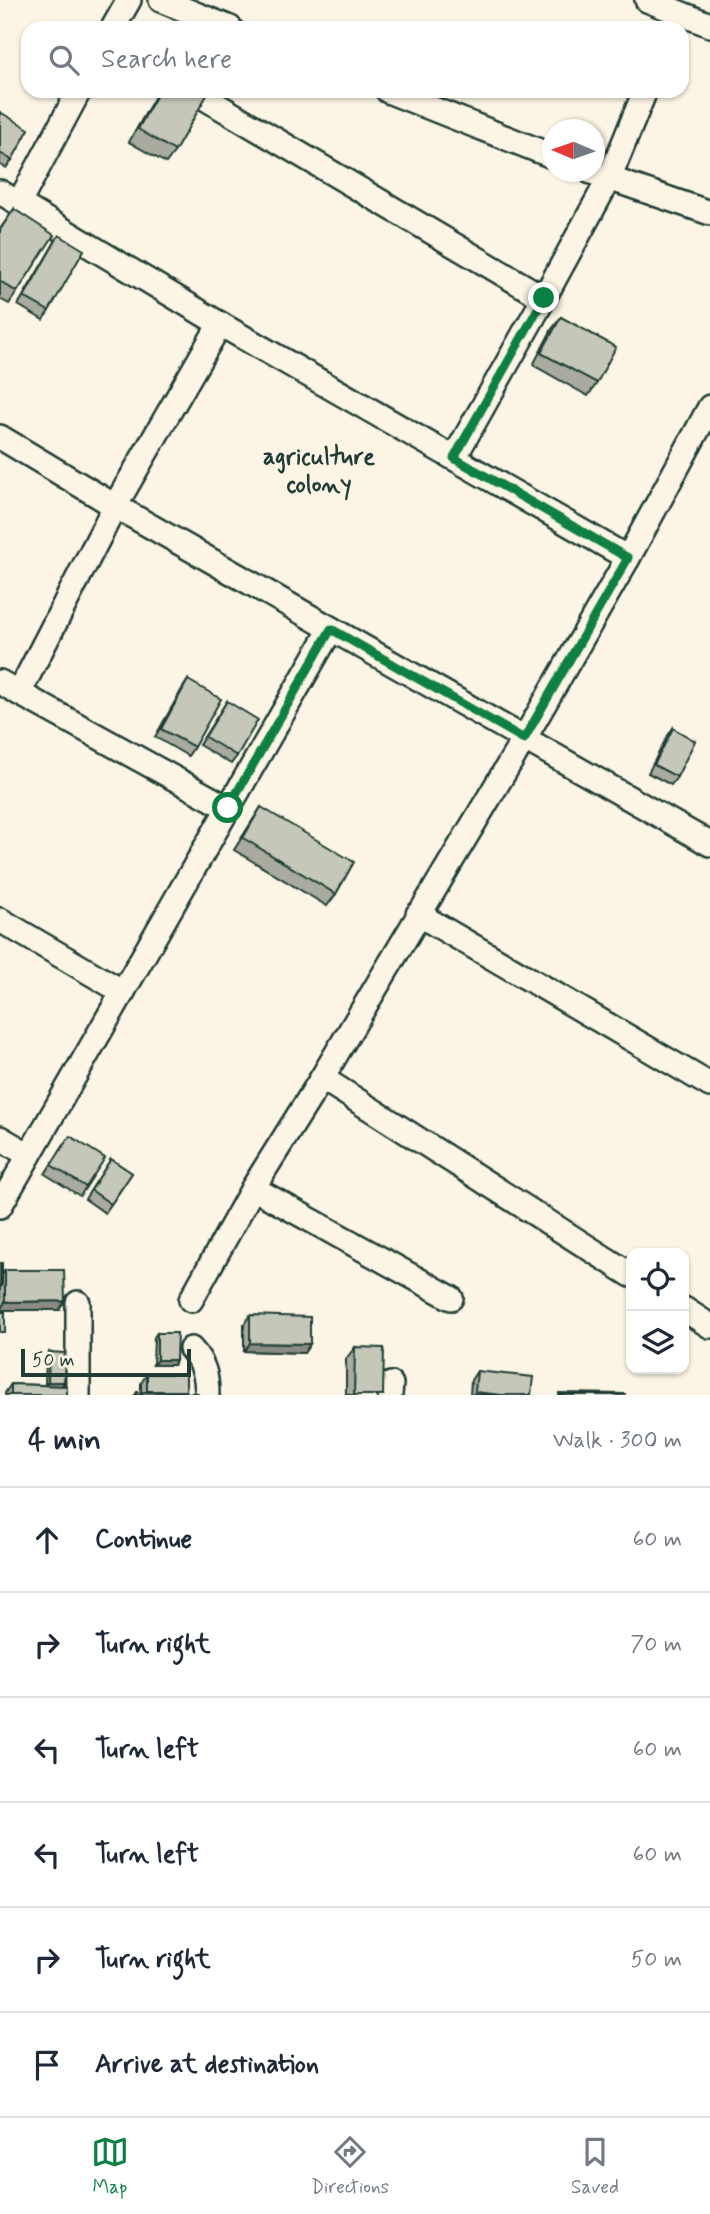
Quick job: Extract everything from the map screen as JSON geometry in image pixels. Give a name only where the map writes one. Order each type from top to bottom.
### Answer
[{"type":"street","points":[[117,21],[128,0]]},
{"type":"street","points":[[160,0],[220,16]]},
{"type":"street","points":[[647,0],[710,24]]},
{"type":"street","points":[[74,98],[9,198],[220,324],[628,558]]},
{"type":"street","points":[[205,98],[544,298]]},
{"type":"street","points":[[406,98],[542,152]]},
{"type":"street","points":[[605,166],[641,98]]},
{"type":"street","points":[[605,177],[710,214]]},
{"type":"street","points":[[454,458],[544,298],[597,182]]},
{"type":"street","points":[[220,324],[9,687],[228,808]]},
{"type":"street","points":[[191,1300],[253,1188],[322,1078],[524,739],[628,558],[710,407]]},
{"type":"street","points":[[0,437],[115,506],[710,844]]},
{"type":"street","points":[[0,1206],[331,629]]},
{"type":"street","points":[[418,914],[710,1085]]},
{"type":"street","points":[[0,920],[123,992]]},
{"type":"street","points":[[322,1078],[626,1272]]},
{"type":"street","points":[[0,1138],[29,1155]]},
{"type":"street","points":[[253,1188],[451,1298]]},
{"type":"street","points":[[78,1303],[79,1395]]},
{"type":"street","points":[[687,1311],[710,1326]]},
{"type":"street","points":[[191,1349],[203,1361],[207,1395]]},
{"type":"building","points":[[155,98],[205,98],[175,151],[138,129]]},
{"type":"building","points":[[0,112],[29,129],[12,160],[0,153]]},
{"type":"building","points":[[14,209],[54,235],[17,292],[0,281],[0,230]]},
{"type":"building","points":[[59,235],[84,250],[49,311],[24,297]]},
{"type":"building","points":[[561,317],[616,347],[597,383],[541,353]]},
{"type":"building","points":[[188,680],[221,699],[194,747],[161,729]]},
{"type":"building","points":[[227,701],[258,720],[237,756],[205,737]]},
{"type":"building","points":[[673,728],[695,741],[677,777],[654,765]]},
{"type":"building","points":[[261,807],[354,862],[336,894],[243,838]]},
{"type":"building","points":[[70,1136],[105,1158],[86,1187],[51,1165]]},
{"type":"building","points":[[111,1159],[132,1173],[111,1204],[91,1190]]},
{"type":"building","points":[[2,1263],[2,1286],[0,1286]]},
{"type":"building","points":[[5,1270],[64,1270],[65,1301],[5,1302]]},
{"type":"building","points":[[0,1312],[5,1312],[5,1332],[0,1332]]},
{"type":"building","points":[[250,1315],[310,1317],[310,1344],[250,1343]]},
{"type":"building","points":[[157,1333],[177,1333],[176,1360],[157,1360]]},
{"type":"building","points":[[355,1347],[384,1348],[383,1395],[354,1395]]},
{"type":"building","points":[[49,1352],[65,1353],[64,1382],[48,1382]]},
{"type":"building","points":[[477,1371],[533,1377],[531,1395],[475,1392]]},
{"type":"building","points":[[147,1374],[186,1374],[186,1391],[147,1391]]},
{"type":"building","points":[[11,1384],[67,1386],[67,1395],[11,1395]]},
{"type":"building","points":[[137,1392],[198,1393],[198,1395],[137,1395]]},
{"type":"building","points":[[625,1394],[625,1395],[559,1395]]},
{"type":"district","name":"agriculture colony","points":[[319,470]]},
{"type":"route","points":[[228,808],[331,629],[524,739],[628,558],[454,458],[544,298]]}]
